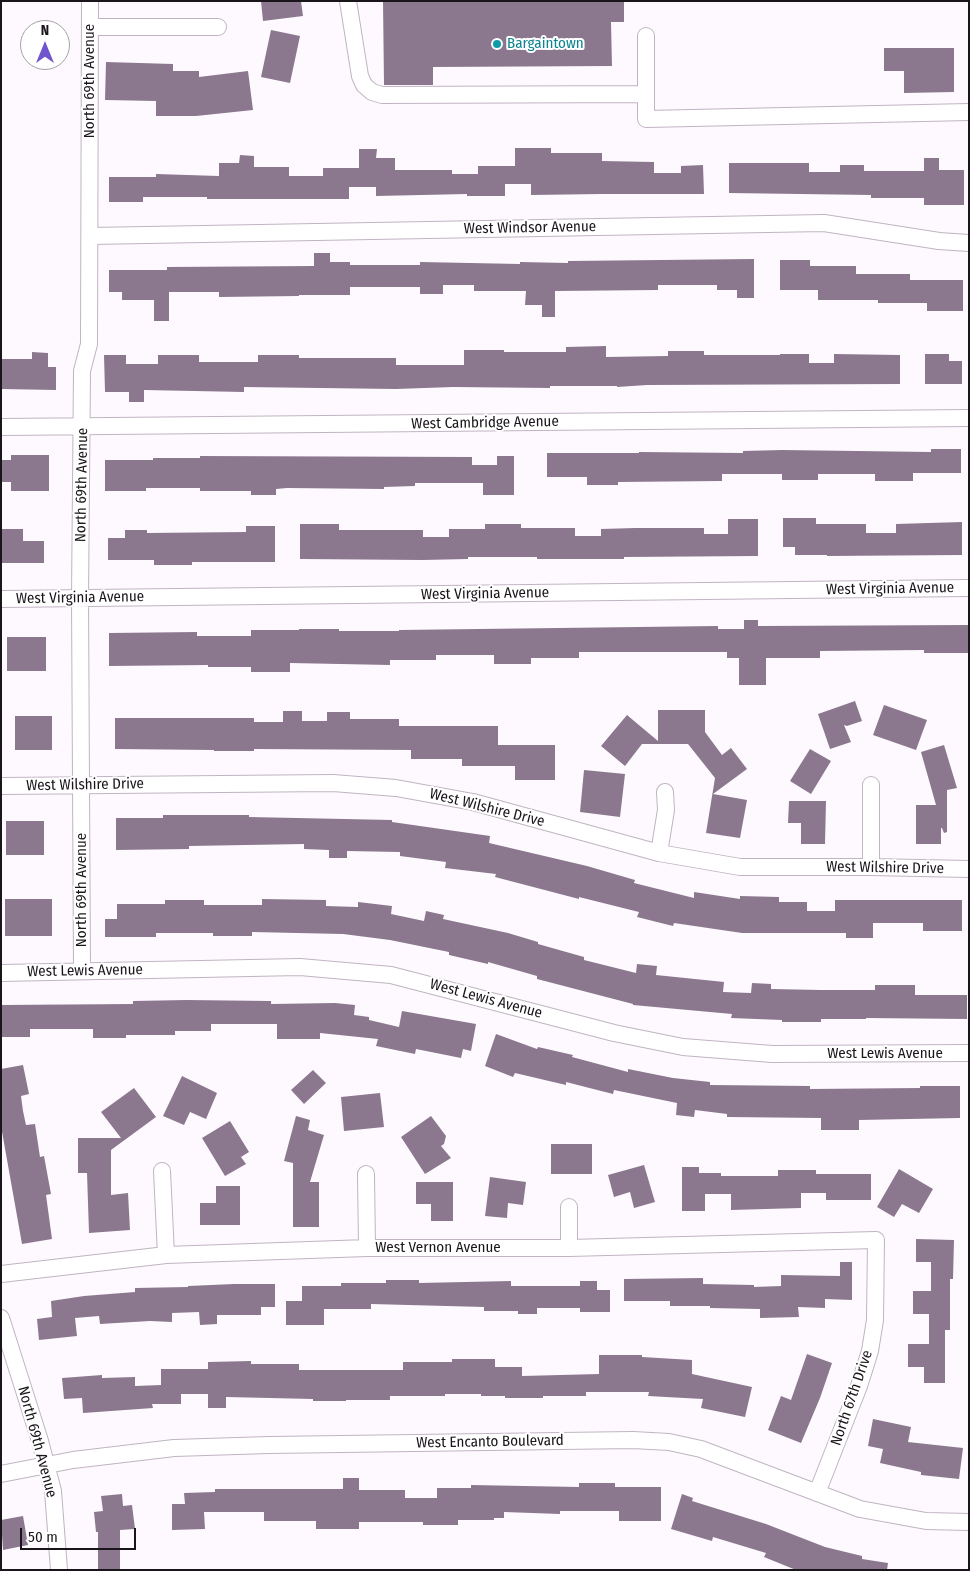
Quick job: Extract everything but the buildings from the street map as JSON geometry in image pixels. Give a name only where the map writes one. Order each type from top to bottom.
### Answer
[{"type":"street","name":"North 69th Avenue","points":[[82,970],[80,598],[82,371],[89,344],[90,1]]},
{"type":"street","points":[[348,1],[360,76],[364,85],[372,92],[382,95],[646,94]]},
{"type":"street","points":[[90,27],[218,27]]},
{"type":"street","points":[[646,36],[646,119],[969,112]]},
{"type":"street","name":"West Windsor Avenue","points":[[90,236],[824,223],[939,241],[969,243]]},
{"type":"street","name":"West Cambridge Avenue","points":[[1,427],[969,418]]},
{"type":"street","name":"West Virginia Avenue","points":[[1,599],[969,588]]},
{"type":"street","name":"West Wilshire Drive","points":[[1,786],[333,783],[396,788],[472,802],[659,854],[740,867],[969,869]]},
{"type":"street","points":[[871,785],[871,867]]},
{"type":"street","points":[[659,854],[666,810],[665,792]]},
{"type":"street","name":"West Lewis Avenue","points":[[1,972],[300,967],[366,972],[391,975],[614,1033],[683,1047],[772,1054],[969,1053]]},
{"type":"street","points":[[162,1172],[166,1255]]},
{"type":"street","points":[[366,1174],[367,1248]]},
{"type":"street","points":[[569,1207],[569,1248]]},
{"type":"street","name":"West Vernon Avenue","points":[[1,1274],[166,1255],[367,1248],[569,1248],[876,1240]]},
{"type":"street","name":"North 67th Drive","points":[[817,1493],[859,1386],[870,1351],[875,1311],[876,1240]]},
{"type":"street","name":"North 69th Avenue","points":[[1,1318],[40,1441],[52,1491],[56,1515],[59,1570]]},
{"type":"street","name":"West Encanto Boulevard","points":[[1,1474],[130,1452],[174,1448],[269,1444],[633,1440],[669,1442],[701,1450],[860,1509],[926,1521],[969,1522]]},
{"type":"place","name":"Bargaintown","points":[[497,44]]}]
